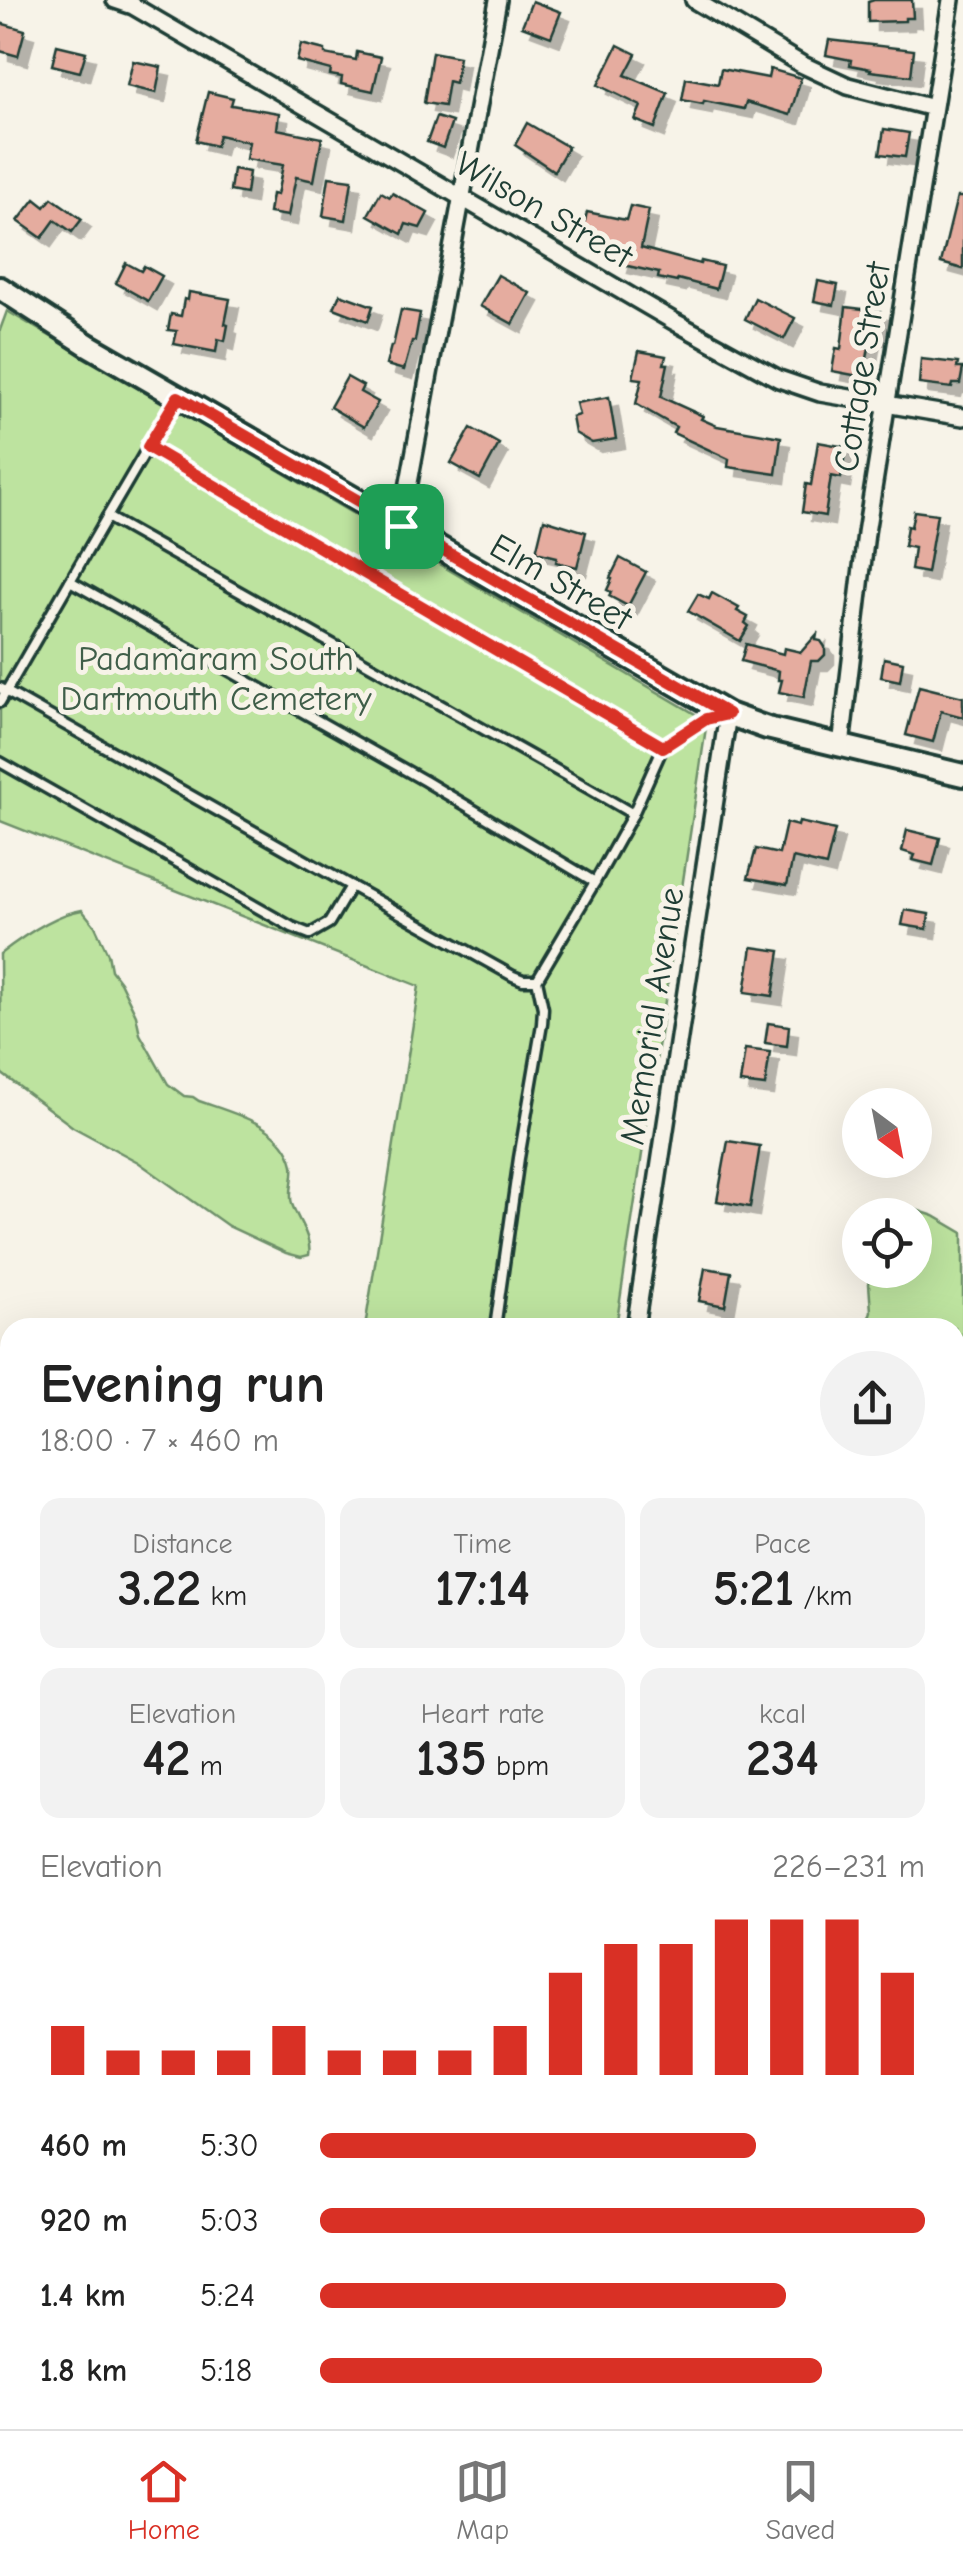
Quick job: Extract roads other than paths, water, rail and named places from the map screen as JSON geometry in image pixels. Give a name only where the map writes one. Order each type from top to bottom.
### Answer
[{"type":"street","name":"Wilson Street","points":[[114,0],[133,6],[779,379],[820,393],[963,417]]},
{"type":"street","points":[[401,526],[498,0]]},
{"type":"street","points":[[694,0],[801,64],[848,86],[934,108]]},
{"type":"street","name":"Cottage Street","points":[[841,746],[866,534],[951,0]]},
{"type":"street","name":"Elm Street","points":[[0,288],[88,346],[728,714],[767,728],[963,775]]},
{"type":"street","name":"Memorial Avenue","points":[[637,1318],[728,714]]},
{"type":"lane","points":[[0,702],[3,689],[178,397]]},
{"type":"lane","points":[[148,447],[663,747]]},
{"type":"lane","points":[[107,517],[633,814]]},
{"type":"lane","points":[[70,581],[595,882]]},
{"type":"lane","points":[[3,689],[513,976],[537,980]]},
{"type":"lane","points":[[496,1318],[542,1024],[537,980],[633,814],[663,747],[706,719],[728,714]]},
{"type":"lane","points":[[0,762],[310,934],[329,922],[351,886]]},
{"type":"park label","name":"Padamaram South Dartmouth Cemetery","points":[[216,678]]}]
